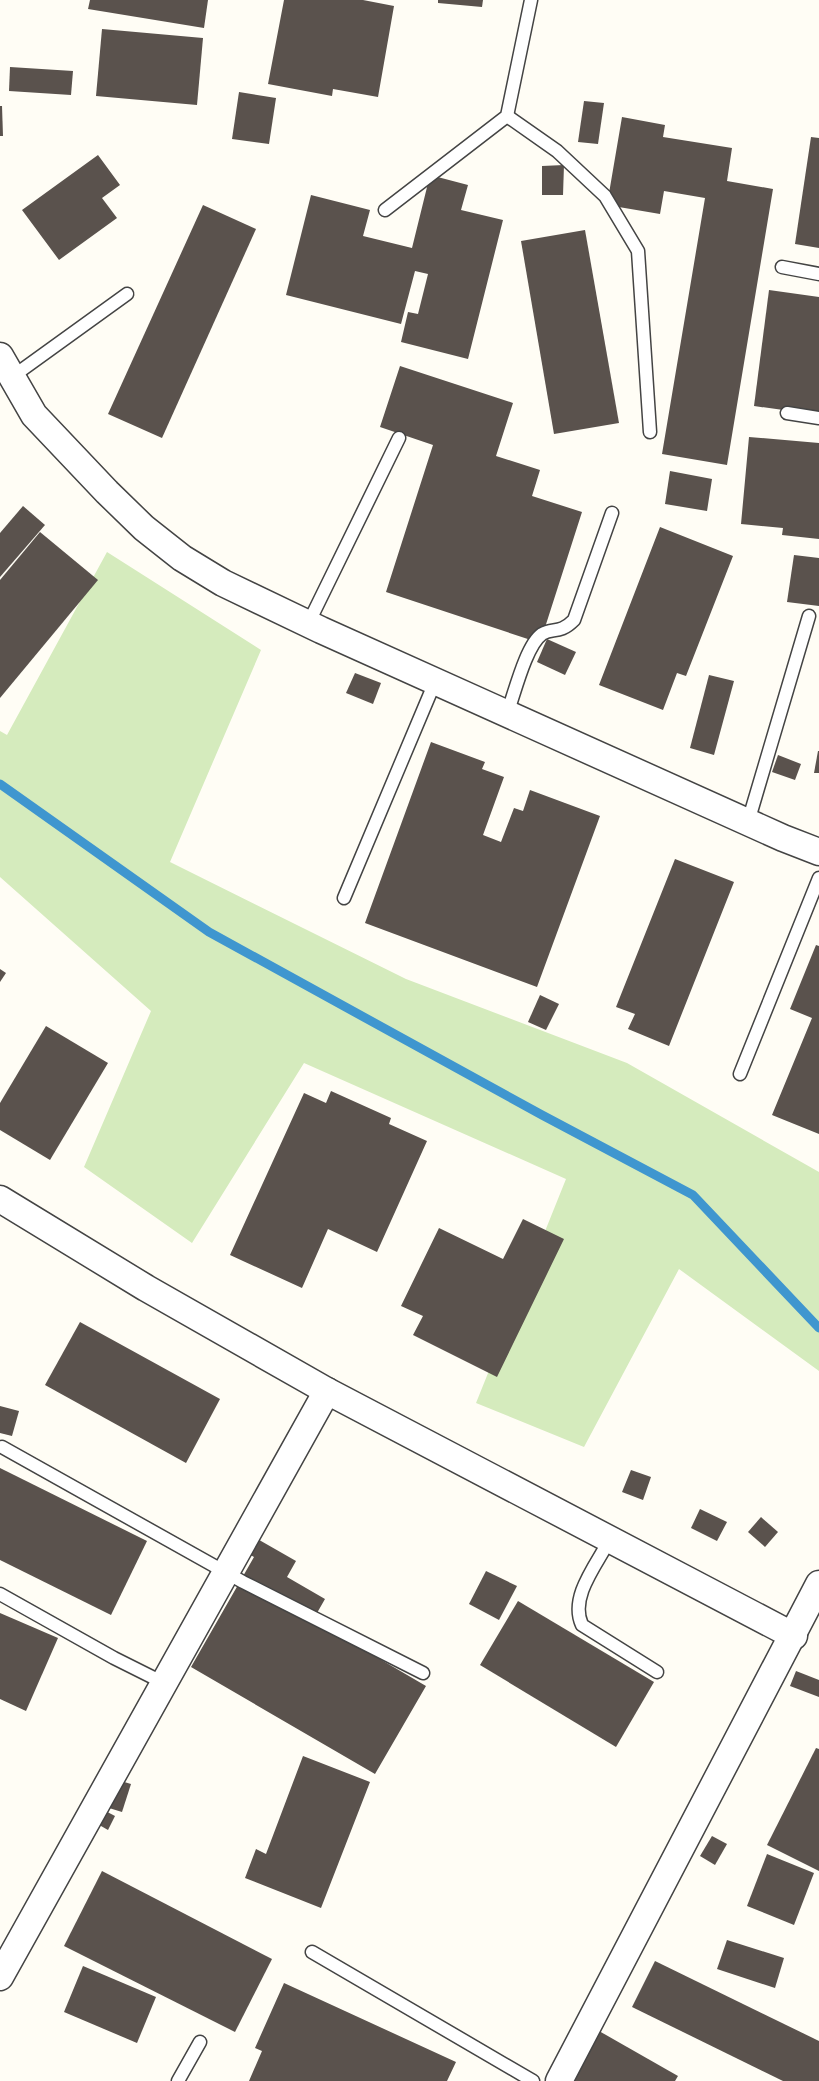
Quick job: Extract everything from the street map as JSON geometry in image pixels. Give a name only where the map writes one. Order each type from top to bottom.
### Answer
[{"type":"street","points":[[6,366],[34,415],[79,464],[144,528],[182,558],[224,583],[308,624],[748,822],[819,852]]},
{"type":"street","points":[[0,1199],[146,1288],[327,1391],[794,1636]]},
{"type":"street","points":[[0,1977],[327,1391]]},
{"type":"street","points":[[559,2081],[794,1636],[819,1584]]},
{"type":"lane","points":[[385,210],[507,116],[531,0]]},
{"type":"lane","points":[[507,116],[558,151],[605,196],[638,252],[650,432]]},
{"type":"lane","points":[[782,267],[819,274]]},
{"type":"lane","points":[[6,366],[127,294]]},
{"type":"lane","points":[[787,413],[819,418]]},
{"type":"lane","points":[[308,624],[399,438]]},
{"type":"lane","points":[[507,714],[532,646],[542,634],[564,630],[574,620],[612,513]]},
{"type":"lane","points":[[748,822],[809,616]]},
{"type":"lane","points":[[344,898],[435,682]]},
{"type":"lane","points":[[740,1074],[819,878]]},
{"type":"lane","points":[[2,1447],[225,1572],[424,1673]]},
{"type":"lane","points":[[610,1539],[580,1597],[577,1615],[582,1625],[657,1672]]},
{"type":"lane","points":[[0,1594],[114,1658],[164,1683]]},
{"type":"lane","points":[[312,1952],[533,2081]]},
{"type":"lane","points":[[178,2081],[200,2042]]},
{"type":"green space","points":[[107,552],[261,650],[170,862],[406,979],[627,1063],[819,1172],[819,1371],[679,1269],[584,1447],[476,1403],[566,1179],[304,1063],[192,1243],[84,1167],[151,1011],[0,877],[0,731],[7,735]]},
{"type":"building","points":[[90,0],[208,0],[204,28],[88,9]]},
{"type":"building","points":[[284,0],[363,0],[394,6],[378,97],[333,89],[332,96],[268,84]]},
{"type":"building","points":[[438,0],[483,0],[482,7],[438,3]]},
{"type":"building","points":[[102,29],[203,38],[197,105],[96,96]]},
{"type":"building","points":[[10,67],[73,71],[71,95],[9,91]]},
{"type":"building","points":[[239,92],[276,98],[269,144],[232,139]]},
{"type":"building","points":[[584,101],[604,103],[598,144],[578,142]]},
{"type":"building","points":[[0,106],[2,106],[3,136],[0,136]]},
{"type":"building","points":[[622,117],[665,125],[663,137],[732,148],[727,181],[773,189],[727,465],[662,454],[705,198],[664,191],[660,214],[607,205]]},
{"type":"building","points":[[811,137],[819,138],[819,248],[795,244]]},
{"type":"building","points":[[98,155],[120,185],[102,198],[117,218],[59,260],[22,210]]},
{"type":"building","points":[[564,165],[563,195],[542,195],[542,166]]},
{"type":"building","points":[[430,175],[468,185],[461,210],[503,220],[468,359],[401,342],[408,312],[418,314],[428,274],[415,271],[401,324],[286,295],[311,195],[370,210],[363,236],[412,248]]},
{"type":"building","points":[[203,205],[256,229],[162,438],[108,414]]},
{"type":"building","points":[[585,230],[619,423],[554,434],[521,241]]},
{"type":"building","points":[[769,290],[819,297],[819,415],[754,406]]},
{"type":"building","points":[[400,366],[513,403],[496,456],[540,470],[532,496],[582,512],[540,643],[386,592],[433,445],[380,427]]},
{"type":"building","points":[[749,437],[819,443],[819,539],[782,535],[783,528],[741,524]]},
{"type":"building","points":[[670,471],[712,479],[707,511],[665,504]]},
{"type":"building","points":[[23,506],[45,525],[0,577],[0,533]]},
{"type":"building","points":[[660,527],[733,556],[686,676],[677,673],[663,710],[599,685]]},
{"type":"building","points":[[40,532],[98,580],[0,698],[0,580]]},
{"type":"building","points":[[794,555],[819,558],[819,606],[787,602]]},
{"type":"building","points":[[547,639],[576,652],[565,675],[537,662]]},
{"type":"building","points":[[355,673],[381,683],[373,704],[346,693]]},
{"type":"building","points":[[709,675],[734,681],[714,755],[690,748]]},
{"type":"building","points":[[431,742],[485,762],[482,769],[504,777],[483,835],[501,842],[514,808],[523,811],[530,790],[600,816],[537,987],[365,923]]},
{"type":"building","points":[[818,751],[819,773],[814,773]]},
{"type":"building","points":[[778,755],[801,764],[795,780],[772,772]]},
{"type":"building","points":[[675,859],[734,882],[669,1046],[628,1029],[635,1014],[616,1007]]},
{"type":"building","points":[[816,945],[819,946],[819,1134],[772,1115],[812,1018],[790,1009]]},
{"type":"building","points":[[0,969],[6,973],[0,982]]},
{"type":"building","points":[[540,995],[559,1004],[546,1030],[528,1022]]},
{"type":"building","points":[[46,1026],[108,1063],[50,1160],[0,1130],[0,1103]]},
{"type":"building","points":[[331,1091],[391,1118],[389,1124],[427,1141],[377,1252],[328,1229],[302,1288],[230,1255],[304,1093],[326,1103]]},
{"type":"building","points":[[523,1219],[564,1239],[497,1377],[413,1335],[423,1316],[401,1306],[439,1228],[503,1259]]},
{"type":"building","points":[[80,1322],[220,1399],[186,1463],[45,1385]]},
{"type":"building","points":[[0,1406],[19,1411],[12,1436],[0,1433]]},
{"type":"building","points":[[0,1468],[147,1541],[111,1615],[0,1560]]},
{"type":"building","points":[[631,1470],[651,1477],[643,1500],[622,1492]]},
{"type":"building","points":[[700,1509],[727,1522],[717,1541],[691,1528]]},
{"type":"building","points":[[761,1517],[778,1532],[765,1547],[748,1532]]},
{"type":"building","points":[[247,1533],[296,1561],[287,1577],[325,1599],[313,1620],[426,1686],[375,1774],[191,1667],[254,1557],[238,1548]]},
{"type":"building","points":[[486,1571],[517,1586],[499,1620],[469,1604]]},
{"type":"building","points":[[518,1601],[654,1682],[616,1747],[480,1665]]},
{"type":"building","points":[[0,1613],[58,1638],[26,1711],[0,1699]]},
{"type":"building","points":[[796,1671],[819,1680],[819,1697],[790,1686]]},
{"type":"building","points":[[816,1748],[819,1749],[819,1871],[767,1845]]},
{"type":"building","points":[[303,1756],[370,1782],[321,1908],[245,1878],[256,1849],[266,1854]]},
{"type":"building","points":[[104,1776],[131,1784],[122,1812],[96,1804]]},
{"type":"building","points":[[94,1805],[115,1816],[108,1830],[87,1818]]},
{"type":"building","points":[[712,1836],[727,1844],[715,1865],[700,1856]]},
{"type":"building","points":[[767,1854],[814,1873],[794,1925],[747,1906]]},
{"type":"building","points":[[102,1871],[272,1959],[235,2032],[64,1946]]},
{"type":"building","points":[[727,1940],[784,1958],[775,1988],[717,1969]]},
{"type":"building","points":[[655,1961],[819,2041],[819,2081],[783,2081],[632,2007]]},
{"type":"building","points":[[83,1966],[156,1997],[137,2043],[64,2012]]},
{"type":"building","points":[[284,1983],[456,2062],[447,2081],[249,2081],[262,2051],[255,2048]]},
{"type":"building","points":[[592,2027],[678,2076],[675,2081],[570,2081]]},
{"type":"waterway","points":[[0,784],[209,932],[542,1115],[693,1195],[819,1328]]}]
